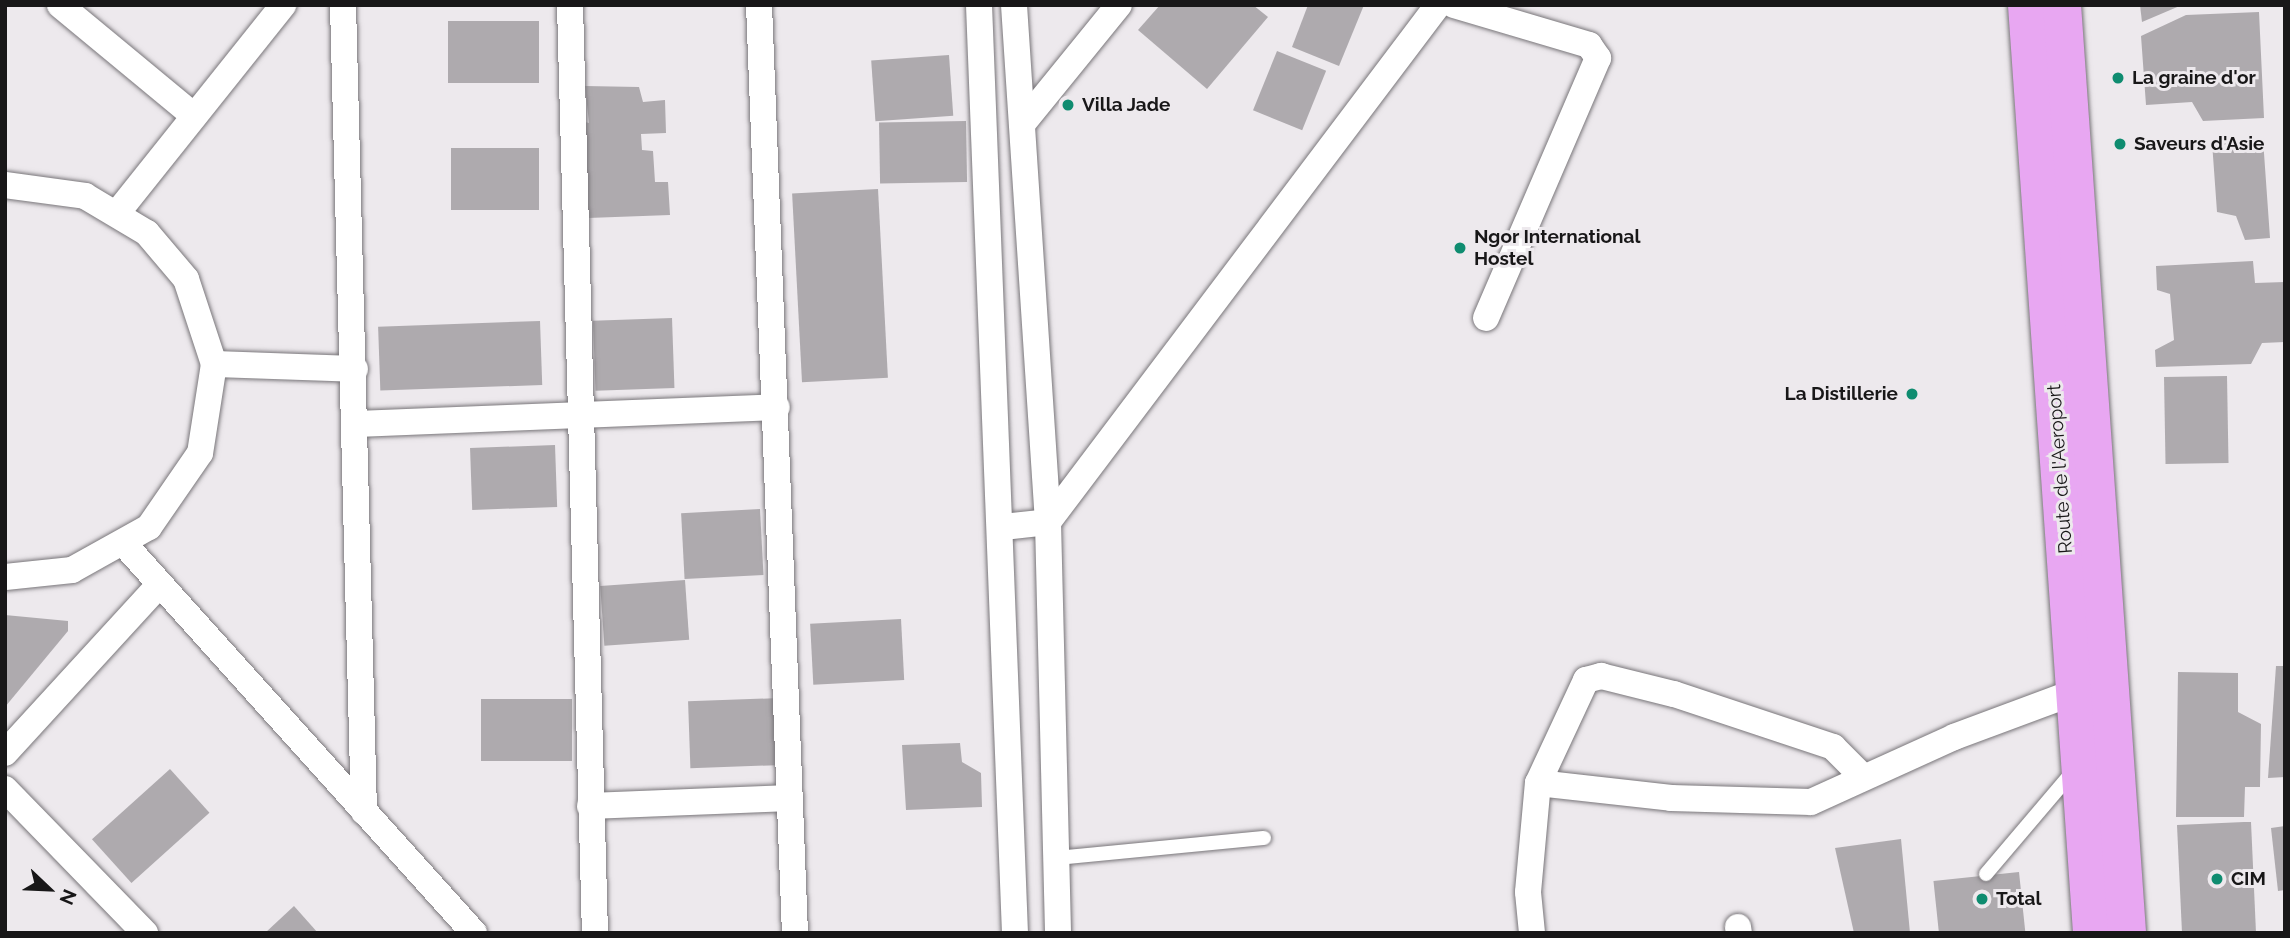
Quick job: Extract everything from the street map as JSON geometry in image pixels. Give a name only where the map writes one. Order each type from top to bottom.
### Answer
[{"type":"highway","name":"Route de l'Aeroport","points":[[2027,5],[2092,933]]},
{"type":"highway","name":"Route de l'Aeroport","points":[[2062,5],[2127,933]]},
{"type":"street","points":[[60,5],[194,116]]},
{"type":"street","points":[[118,212],[283,5]]},
{"type":"street","points":[[344,5],[357,424],[363,812]]},
{"type":"street","points":[[570,5],[577,416],[595,933]]},
{"type":"street","points":[[760,5],[777,408],[794,933]]},
{"type":"street","points":[[979,5],[1003,527],[1015,933]]},
{"type":"street","points":[[1014,5],[1048,522],[1058,933]]},
{"type":"street","points":[[1023,123],[1119,5]]},
{"type":"street","points":[[1003,527],[1048,522],[1438,5]]},
{"type":"street","points":[[1454,5],[1589,45],[1598,58],[1486,318]]},
{"type":"street","points":[[5,185],[56,188],[118,212],[147,233],[186,279],[214,364],[200,453],[170,505],[125,545],[72,570],[5,577]]},
{"type":"street","points":[[214,364],[355,369]]},
{"type":"street","points":[[357,424],[777,408]]},
{"type":"street","points":[[125,545],[474,933]]},
{"type":"street","points":[[5,753],[160,584]]},
{"type":"street","points":[[1532,933],[1528,892],[1538,783],[1575,693],[1586,680],[1601,677],[1833,747],[1862,776]]},
{"type":"street","points":[[1538,783],[1671,798],[1811,802],[1862,776],[2075,692]]},
{"type":"street","points":[[5,789],[145,933]]},
{"type":"street","points":[[590,806],[790,798]]},
{"type":"lane","points":[[1986,874],[2080,763]]},
{"type":"lane","points":[[1056,858],[1264,838]]},
{"type":"building","points":[[1160,5],[1253,5],[1268,17],[1207,89],[1138,30]]},
{"type":"building","points":[[1308,5],[1364,5],[1339,66],[1292,47]]},
{"type":"building","points":[[2140,5],[2182,5],[2142,22]]},
{"type":"building","points":[[2259,12],[2264,118],[2203,121],[2192,102],[2146,105],[2141,36],[2186,15]]},
{"type":"building","points":[[448,21],[539,21],[539,83],[448,83]]},
{"type":"building","points":[[1277,51],[1326,71],[1302,130],[1253,110]]},
{"type":"building","points":[[949,55],[953,116],[875,121],[871,60]]},
{"type":"building","points":[[585,86],[639,87],[643,102],[665,100],[666,133],[641,134],[642,150],[653,151],[655,182],[668,182],[670,215],[588,218],[581,121],[589,123]]},
{"type":"building","points":[[966,121],[967,182],[880,184],[879,123]]},
{"type":"building","points":[[2263,139],[2270,238],[2245,240],[2236,216],[2217,212],[2212,142]]},
{"type":"building","points":[[451,148],[539,148],[539,210],[451,210]]},
{"type":"building","points":[[878,189],[888,378],[802,382],[792,194]]},
{"type":"building","points":[[2253,261],[2255,283],[2285,282],[2285,342],[2262,343],[2251,364],[2156,367],[2155,350],[2174,340],[2170,294],[2157,290],[2156,266]]},
{"type":"building","points":[[672,318],[674,388],[595,391],[593,321]]},
{"type":"building","points":[[540,321],[542,385],[380,391],[378,327]]},
{"type":"building","points":[[2227,376],[2229,463],[2166,464],[2164,377]]},
{"type":"building","points":[[555,445],[557,507],[472,510],[470,448]]},
{"type":"building","points":[[760,509],[763,575],[685,579],[681,513]]},
{"type":"building","points":[[685,580],[689,640],[604,646],[600,586]]},
{"type":"building","points":[[5,615],[68,621],[68,631],[5,707]]},
{"type":"building","points":[[901,619],[904,680],[813,685],[810,624]]},
{"type":"building","points":[[2276,666],[2285,666],[2285,777],[2268,778]]},
{"type":"building","points":[[2178,672],[2238,673],[2238,712],[2261,724],[2260,787],[2245,787],[2244,817],[2176,817]]},
{"type":"building","points":[[780,698],[782,765],[690,768],[688,701]]},
{"type":"building","points":[[481,699],[572,699],[572,761],[481,761]]},
{"type":"building","points":[[960,743],[962,762],[981,773],[982,807],[906,810],[902,745]]},
{"type":"building","points":[[170,769],[209,813],[131,883],[92,839]]},
{"type":"building","name":"CIM","points":[[2251,822],[2256,933],[2182,933],[2177,825]]},
{"type":"building","points":[[2285,826],[2285,890],[2278,891],[2271,828]]},
{"type":"building","points":[[1901,839],[1910,933],[1854,933],[1835,848]]},
{"type":"building","points":[[2019,872],[2025,933],[1939,933],[1933,881]]},
{"type":"building","points":[[294,906],[318,933],[265,933]]},
{"type":"place","name":"La graine d'or","points":[[2118,78]]},
{"type":"place","name":"Villa Jade","points":[[1068,105]]},
{"type":"place","name":"Saveurs d'Asie","points":[[2120,144]]},
{"type":"place","name":"Ngor International Hostel","points":[[1460,248]]},
{"type":"place","name":"La Distillerie","points":[[1912,394]]},
{"type":"place","name":"CIM","points":[[2217,879]]},
{"type":"place","name":"Total","points":[[1982,899]]}]
